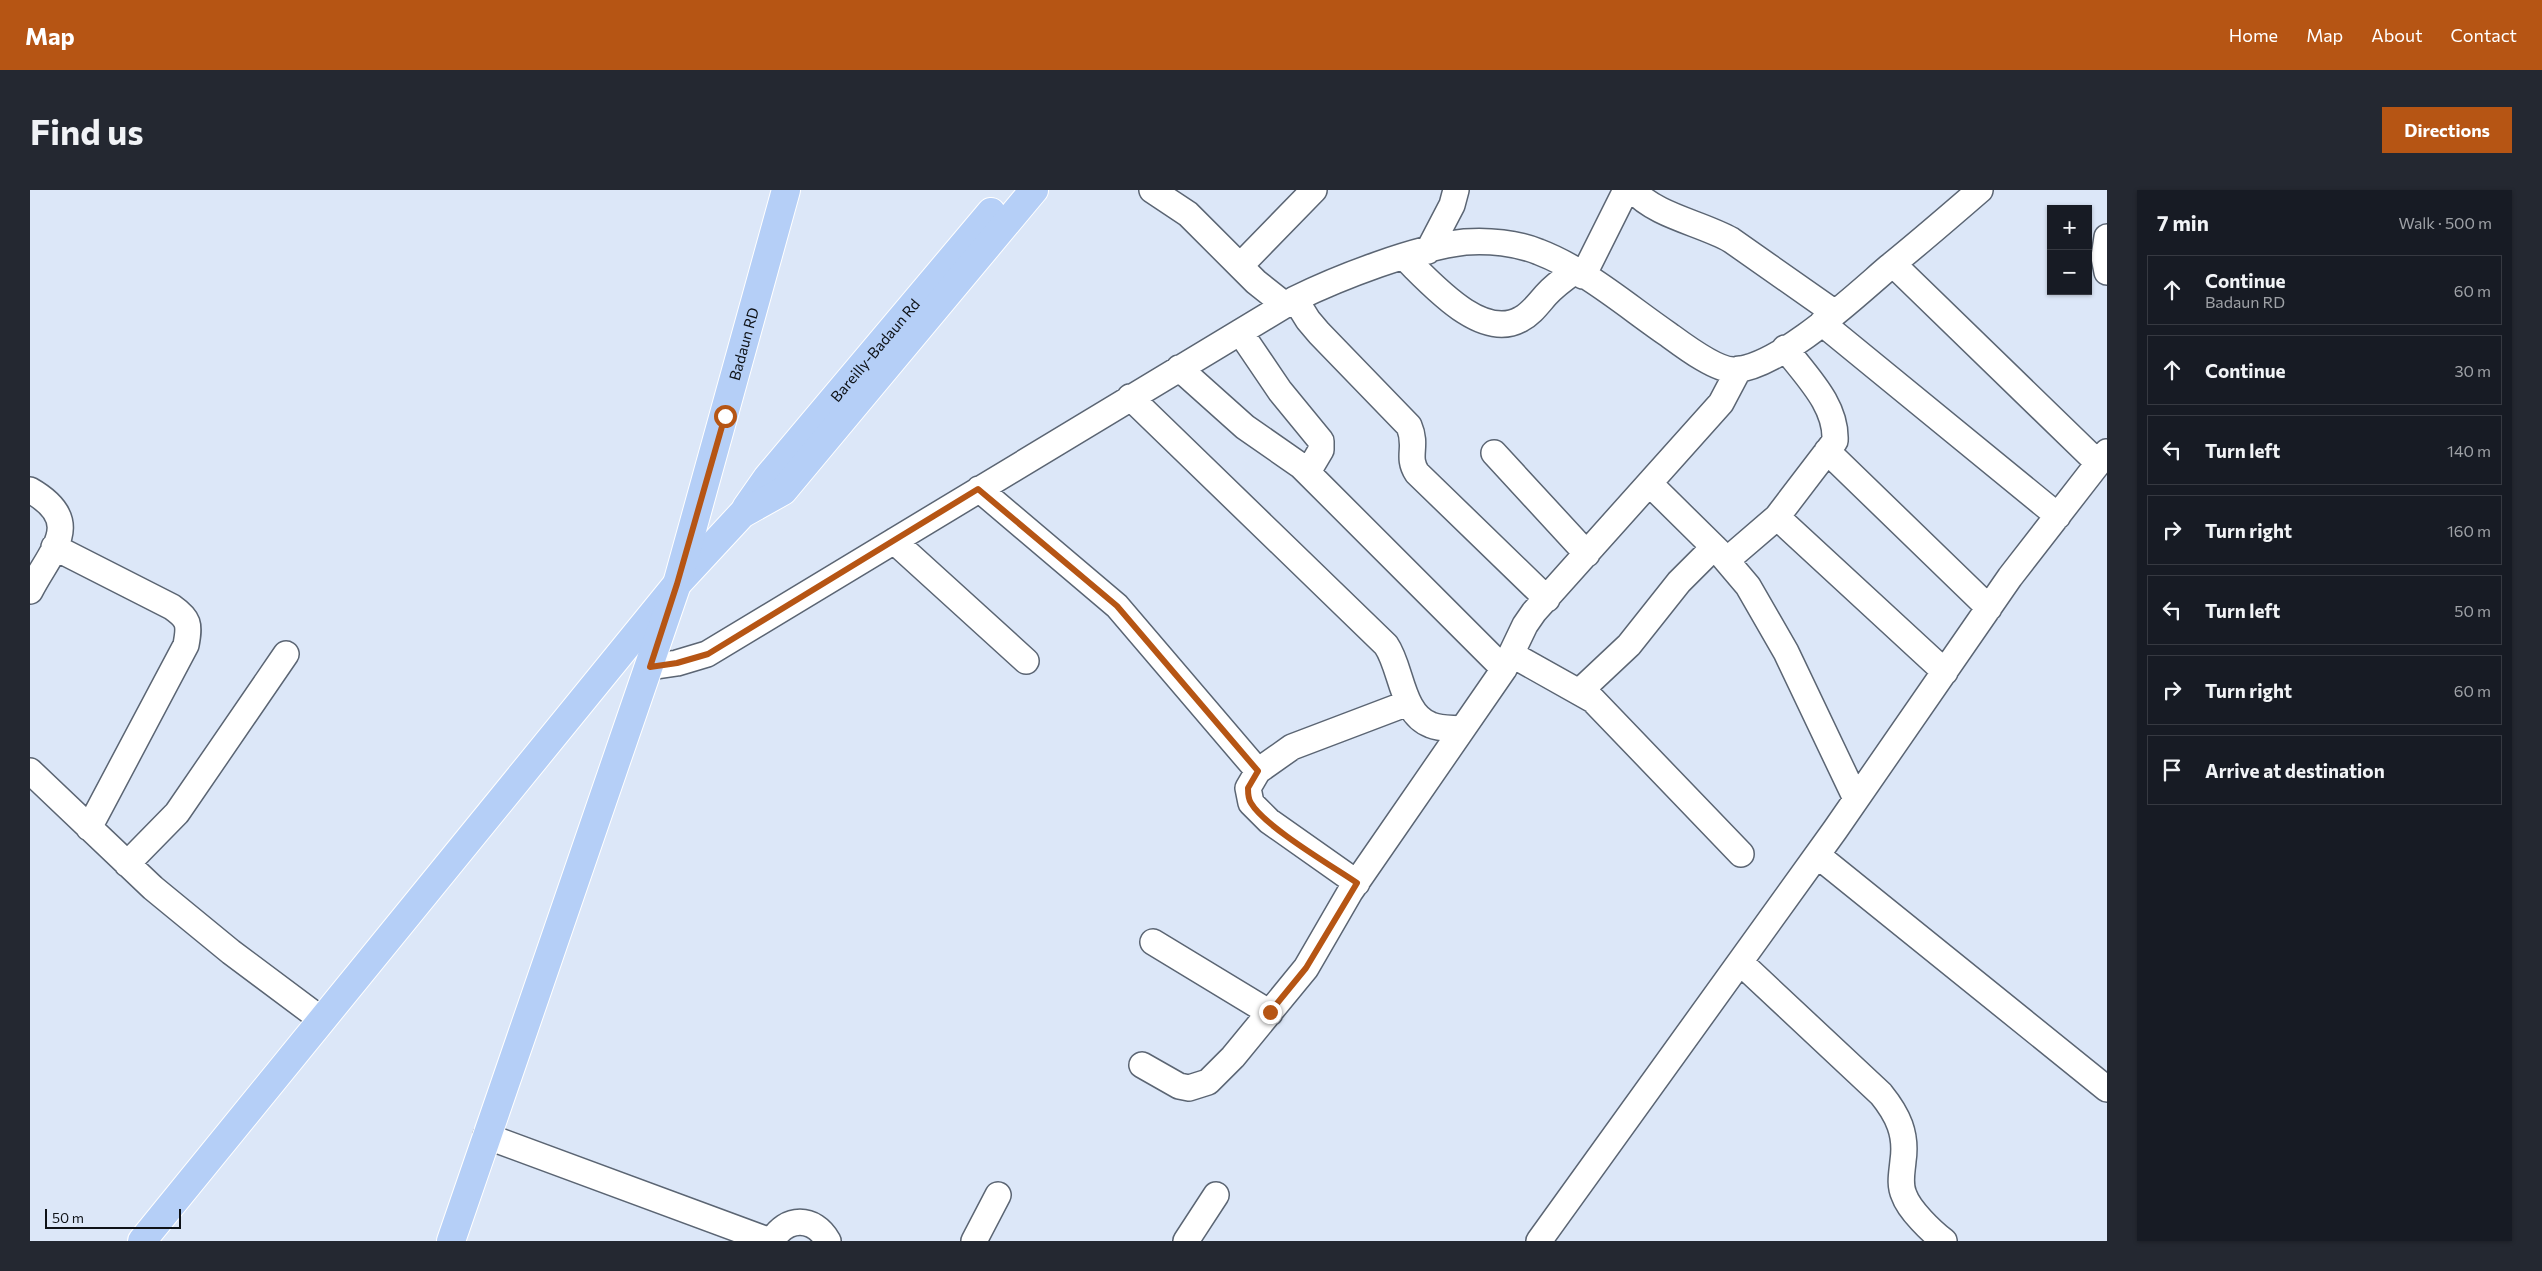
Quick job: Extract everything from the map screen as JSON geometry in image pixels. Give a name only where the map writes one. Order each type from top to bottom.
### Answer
[{"type":"main road","name":"Badaun RD","points":[[451,1241],[677,584],[786,190]]},
{"type":"main road","name":"Bareilly-Badaun Rd","points":[[742,514],[767,478],[952,256],[1010,190]]},
{"type":"main road","points":[[142,1241],[677,584],[742,514],[783,491],[1034,190]]},
{"type":"street","points":[[1152,190],[1188,214],[1240,266],[1290,302],[1308,320],[1409,426],[1414,438],[1412,464],[1417,473],[1546,599]]},
{"type":"street","points":[[1240,266],[1314,190]]},
{"type":"street","points":[[1428,251],[1452,205],[1456,190]]},
{"type":"street","points":[[1404,257],[1462,310],[1489,323],[1512,324],[1528,315],[1546,294],[1579,273],[1626,190]]},
{"type":"street","points":[[1633,190],[1652,206],[1714,230],[1731,240],[1828,318],[2058,516]]},
{"type":"street","points":[[650,667],[677,663],[708,654],[1130,397],[1290,302],[1404,257],[1466,242],[1503,244],[1539,252],[1579,273],[1706,359],[1722,368],[1739,369],[1757,364],[1785,348],[1828,318],[1980,190]]},
{"type":"street","points":[[2107,237],[2104,257],[2107,272]]},
{"type":"street","points":[[1539,1241],[1817,855],[1989,608],[2103,458],[1893,264]]},
{"type":"street","points":[[1240,332],[1289,404],[1321,440],[1321,450],[1308,472]]},
{"type":"street","points":[[1579,692],[1629,645],[1679,582],[1720,553],[1777,517],[1835,441],[1833,418],[1826,404],[1785,348]]},
{"type":"street","points":[[1179,368],[1245,427],[1291,458],[1308,472],[1507,662],[1579,692],[1602,708],[1741,854]]},
{"type":"street","points":[[1142,1065],[1179,1086],[1189,1088],[1208,1082],[1226,1064],[1306,968],[1357,883],[1507,662],[1525,625],[1721,403],[1730,391],[1739,369]]},
{"type":"street","points":[[1130,397],[1386,645],[1398,668],[1400,685],[1408,702],[1419,718],[1430,725],[1462,729]]},
{"type":"street","points":[[1828,451],[1989,608]]},
{"type":"street","points":[[1494,454],[1587,554]]},
{"type":"street","points":[[1650,484],[1720,553],[1748,586],[1778,637],[1856,799]]},
{"type":"street","points":[[978,489],[1117,606],[1258,771]]},
{"type":"street","points":[[30,490],[51,507],[62,526],[60,537],[30,591]]},
{"type":"street","points":[[1777,517],[1945,672]]},
{"type":"street","points":[[894,541],[1026,662]]},
{"type":"street","points":[[54,547],[172,607],[183,615],[189,627],[186,645],[89,828]]},
{"type":"street","points":[[127,864],[178,813],[286,654]]},
{"type":"street","points":[[1357,883],[1289,838],[1251,803],[1248,788],[1258,771],[1292,747],[1408,702]]},
{"type":"street","points":[[30,771],[127,864],[207,933],[322,1020]]},
{"type":"street","points":[[1817,855],[2107,1089]]},
{"type":"street","points":[[1153,942],[1270,1012]]},
{"type":"street","points":[[1740,962],[1881,1094],[1895,1111],[1904,1133],[1901,1180],[1904,1196],[1939,1239]]},
{"type":"street","points":[[486,1136],[771,1241],[778,1231],[795,1222],[815,1226],[823,1232],[828,1241]]},
{"type":"street","points":[[974,1241],[998,1195]]},
{"type":"street","points":[[1186,1241],[1216,1195]]},
{"type":"route","points":[[725,416],[677,584],[650,667],[695,659],[708,654],[978,489],[1117,606],[1126,616],[1258,771],[1248,788],[1251,803],[1289,838],[1357,883],[1298,980],[1270,1012]]}]
